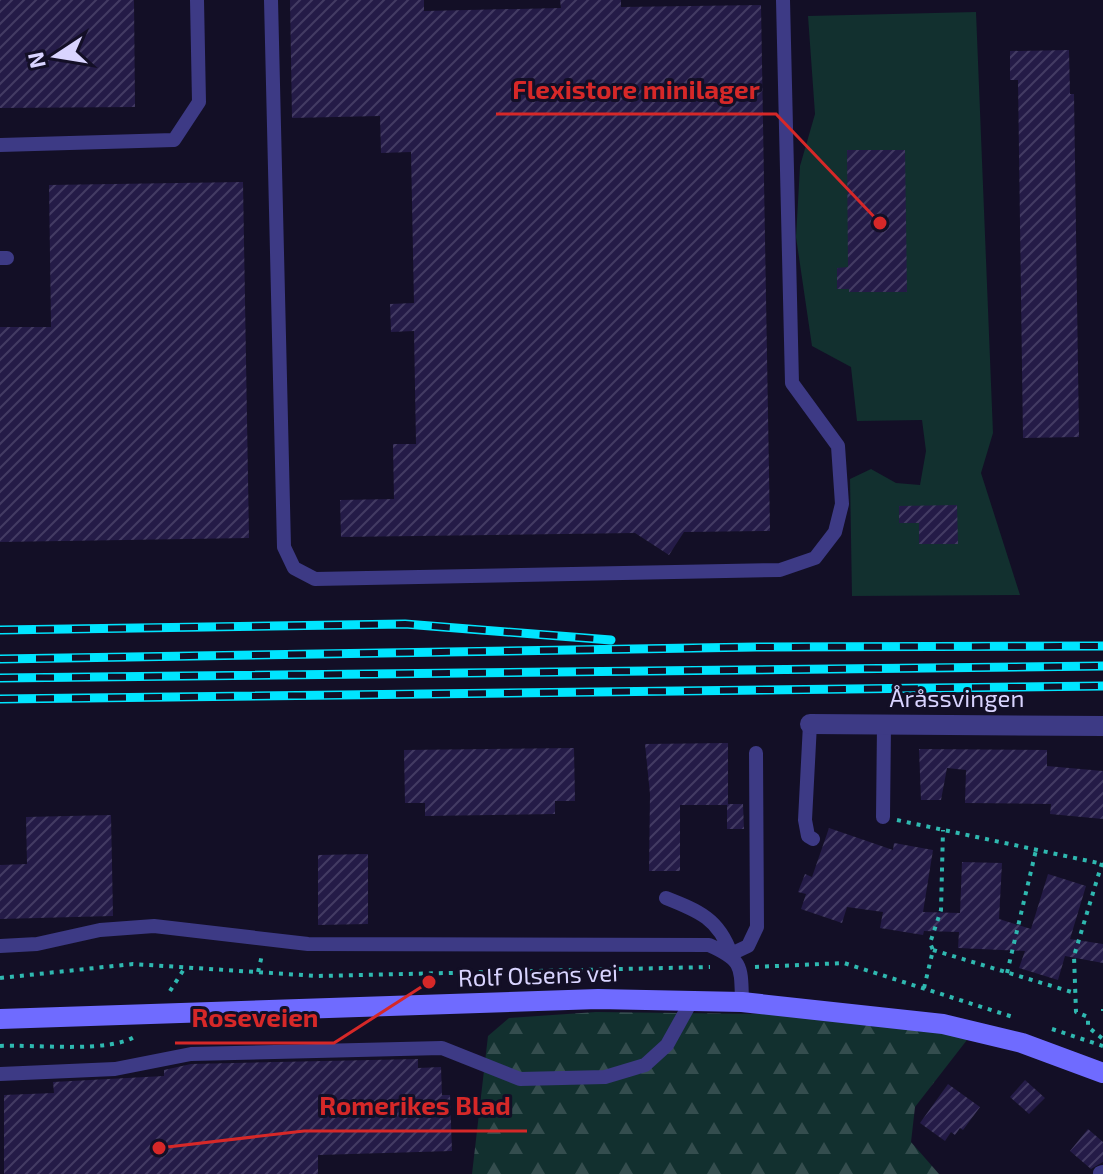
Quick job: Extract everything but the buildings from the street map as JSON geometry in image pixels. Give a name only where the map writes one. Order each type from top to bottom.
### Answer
[{"type":"main road","name":"Rolf Olsens vei","points":[[0,1019],[598,999],[742,1002],[930,1022],[1022,1043],[1103,1076]]},
{"type":"street","name":"Åråssvingen","points":[[810,724],[1103,726]]},
{"type":"lane","points":[[0,145],[174,140],[199,102],[197,0]]},
{"type":"lane","points":[[271,0],[284,547],[294,568],[315,579],[780,570],[815,558],[835,532],[842,504],[838,446],[792,383],[783,0]]},
{"type":"lane","points":[[810,724],[805,820],[808,836],[813,839]]},
{"type":"lane","points":[[883,817],[884,725]]},
{"type":"lane","points":[[0,946],[37,944],[100,930],[154,926],[266,933],[308,944],[709,945],[731,954],[748,946],[757,927],[756,753]]},
{"type":"lane","points":[[666,898],[705,913],[724,934],[731,954],[741,967],[742,1002]]},
{"type":"lane","points":[[0,1074],[115,1069],[191,1054],[442,1048],[520,1079],[605,1077],[645,1065],[667,1045],[692,1000]]},
{"type":"path","points":[[883,817],[1102,864],[1074,956],[1076,1012],[1088,1017],[1088,1027],[1103,1039]]},
{"type":"path","points":[[924,988],[933,950],[930,943],[941,910],[943,830]]},
{"type":"path","points":[[1007,973],[1036,850]]},
{"type":"path","points":[[933,950],[1075,993]]},
{"type":"path","points":[[165,998],[186,966]]},
{"type":"path","points":[[0,1046],[110,1044],[129,1041],[142,1031]]},
{"type":"green space","points":[[976,12],[993,433],[981,473],[1020,595],[852,596],[850,479],[871,469],[896,483],[920,485],[926,451],[922,420],[857,421],[851,367],[812,346],[796,237],[800,166],[815,114],[808,16]]},
{"type":"green space","points":[[596,1012],[772,1014],[970,1036],[915,1107],[911,1142],[939,1174],[472,1174],[488,1036],[509,1018]]},
{"type":"railway","points":[[0,630],[405,624],[611,640]]},
{"type":"railway","points":[[0,659],[756,647],[1103,646]]},
{"type":"railway","points":[[0,678],[1103,666]]},
{"type":"railway","points":[[0,699],[1103,686]]},
{"type":"place","name":"Flexistore minilager","points":[[880,223]]},
{"type":"place","name":"Roseveien","points":[[429,982]]},
{"type":"place","name":"Romerikes Blad","points":[[159,1148]]}]
